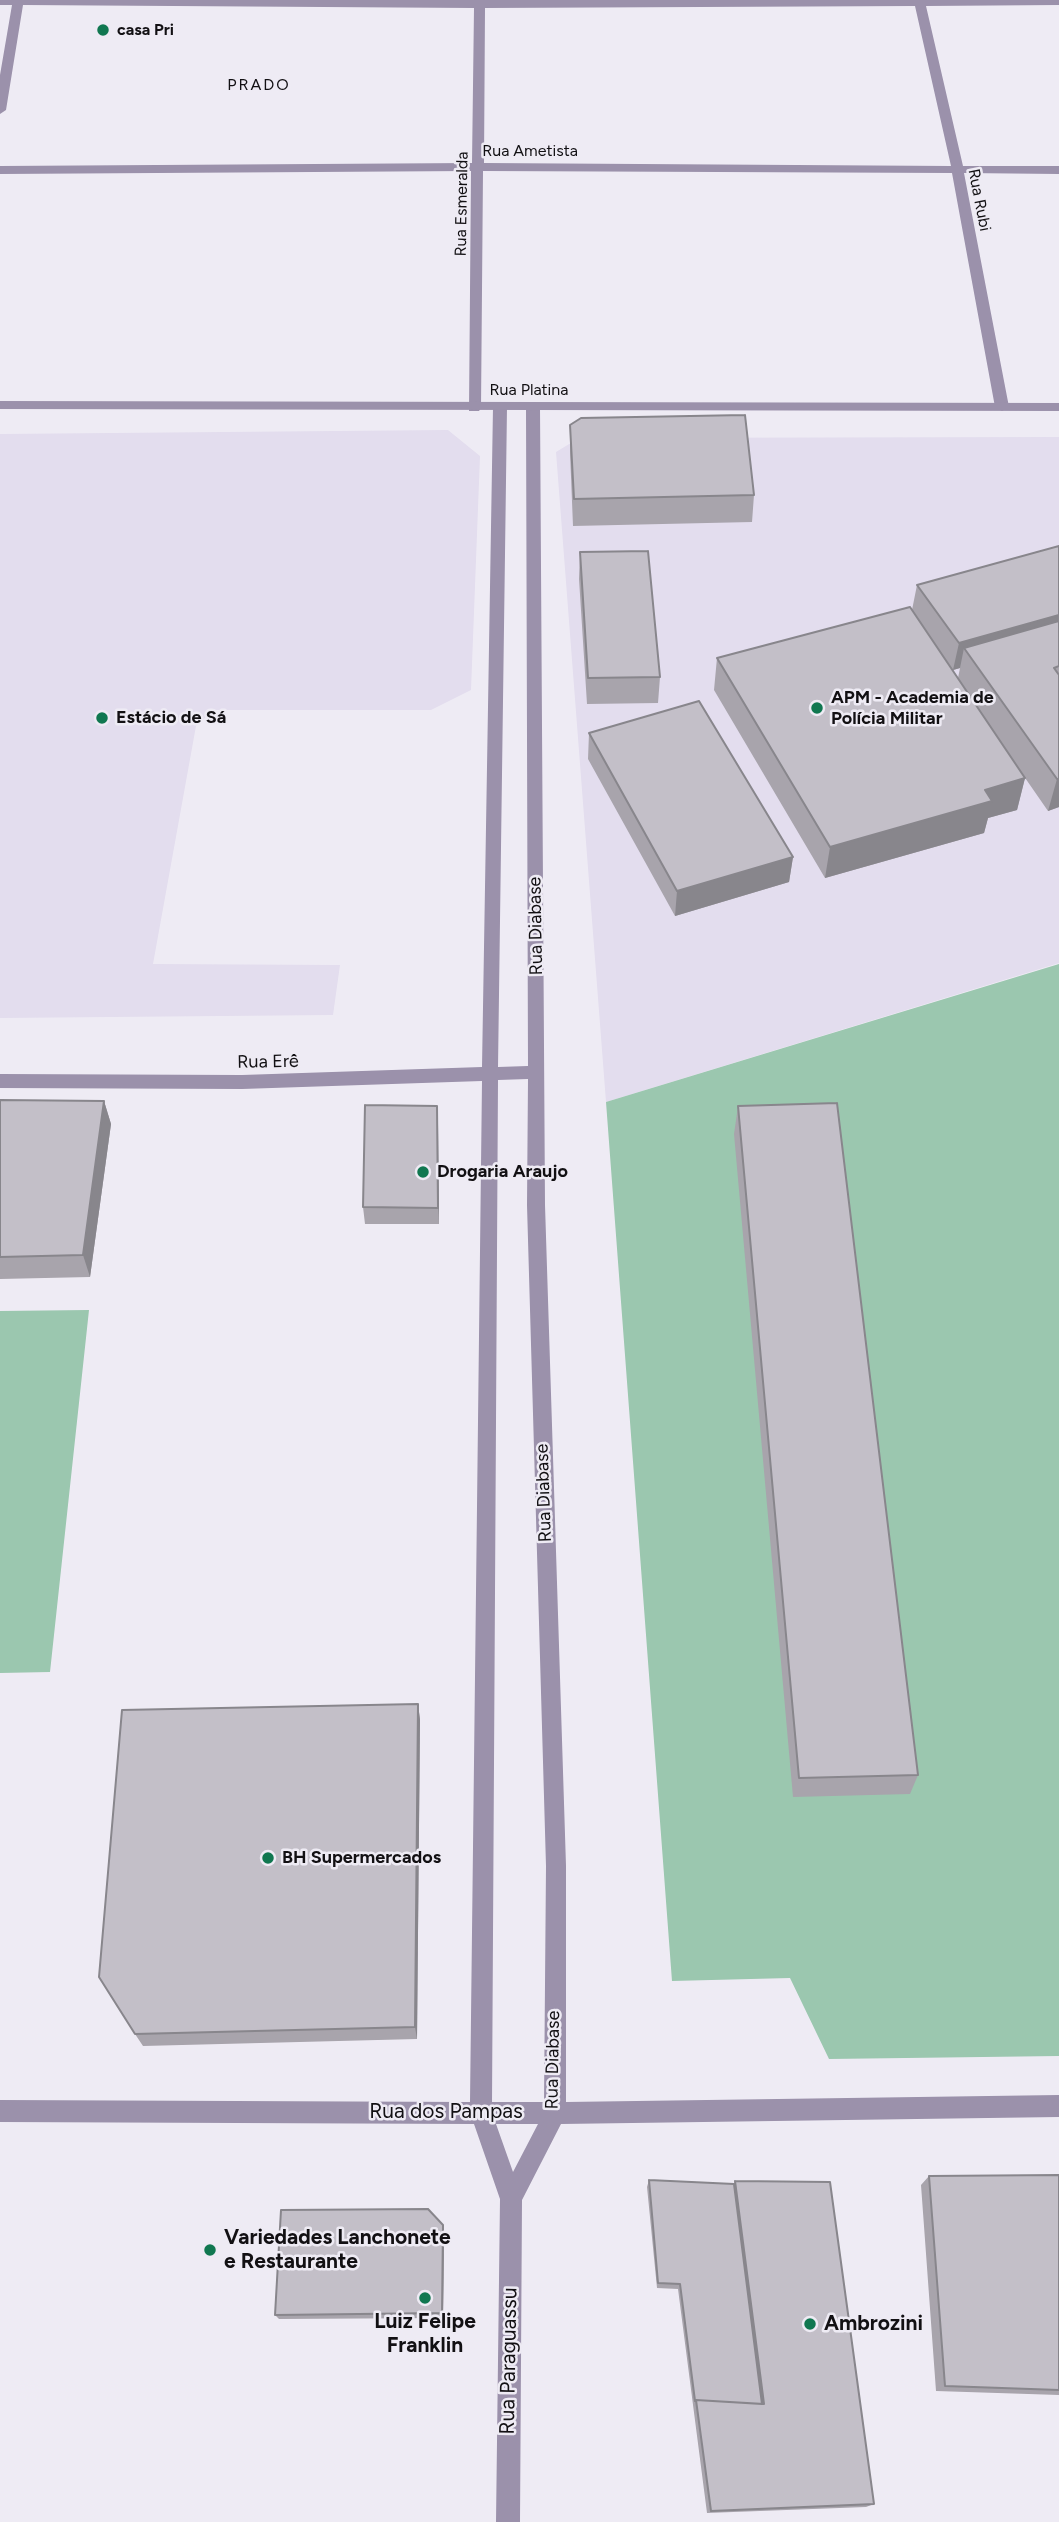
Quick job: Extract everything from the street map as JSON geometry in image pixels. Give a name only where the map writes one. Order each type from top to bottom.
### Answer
[{"type":"street","points":[[0,110],[18,1]]},
{"type":"street","points":[[0,2],[1059,2]]},
{"type":"street","name":"Rua Esmeralda","points":[[474,408],[481,2]]},
{"type":"street","name":"Rua Rubi","points":[[919,2],[958,171],[1003,407]]},
{"type":"street","name":"Rua Ametista","points":[[0,170],[479,167],[1059,170]]},
{"type":"street","name":"Rua Platina","points":[[0,405],[474,408],[1059,407]]},
{"type":"street","points":[[500,407],[490,1074],[481,2113],[511,2199]]},
{"type":"street","name":"Rua Diabase","points":[[511,2199],[555,2113],[556,1866],[536,1205],[533,407]]},
{"type":"street","name":"Rua Erê","points":[[0,1081],[242,1082],[537,1072]]},
{"type":"street","name":"Rua dos Pampas","points":[[0,2111],[555,2113],[1059,2106]]},
{"type":"street","name":"Rua Paraguassu","points":[[508,2522],[511,2199]]},
{"type":"shaded area","name":"Estácio de Sá","points":[[448,430],[480,456],[471,690],[431,710],[214,710],[196,726],[153,964],[340,965],[333,1015],[0,1018],[0,434]]},
{"type":"shaded area","name":"APM - Academia de Polícia Militar","points":[[1059,437],[1059,963],[606,1102],[556,452],[579,438]]},
{"type":"green space","points":[[1059,964],[1059,2056],[829,2059],[790,1978],[672,1981],[606,1102]]},
{"type":"green space","points":[[89,1310],[50,1672],[0,1673],[0,1311]]},
{"type":"building","points":[[745,415],[754,495],[574,499],[570,425],[581,418]]},
{"type":"building","points":[[1059,546],[1059,615],[959,643],[917,585]]},
{"type":"building","points":[[648,551],[660,677],[588,678],[580,552]]},
{"type":"building","points":[[910,607],[1025,778],[985,790],[992,801],[830,847],[717,658]]},
{"type":"building","points":[[1059,621],[1059,666],[1054,668],[1059,675],[1057,779],[964,648]]},
{"type":"building","points":[[699,701],[793,857],[677,891],[589,733]]},
{"type":"building","points":[[0,1100],[104,1101],[83,1255],[0,1257]]},
{"type":"building","points":[[837,1103],[918,1775],[799,1778],[738,1106]]},
{"type":"building","points":[[365,1105],[437,1106],[438,1208],[363,1207]]},
{"type":"building","name":"BH Supermercados","points":[[418,1704],[415,2027],[135,2034],[99,1977],[122,1710]]},
{"type":"building","points":[[1059,2175],[1059,2390],[945,2386],[929,2176]]},
{"type":"building","points":[[649,2180],[734,2184],[762,2404],[695,2401],[680,2284],[658,2283]]},
{"type":"building","points":[[735,2181],[830,2182],[874,2504],[711,2511],[696,2400],[764,2404]]},
{"type":"building","points":[[428,2209],[443,2225],[442,2313],[275,2315],[281,2210]]},
{"type":"place","name":"casa Pri","points":[[103,30]]},
{"type":"place","name":"APM - Academia de Polícia Militar","points":[[817,708]]},
{"type":"place","name":"Estácio de Sá","points":[[102,718]]},
{"type":"place","name":"Drogaria Araujo","points":[[423,1172]]},
{"type":"place","name":"BH Supermercados","points":[[268,1858]]},
{"type":"place","name":"Variedades Lanchonete e Restaurante","points":[[210,2250]]},
{"type":"place","name":"Luiz Felipe Franklin","points":[[425,2298]]},
{"type":"place","name":"Ambrozini","points":[[810,2324]]},
{"type":"district","name":"PRADO","points":[[259,85]]}]
